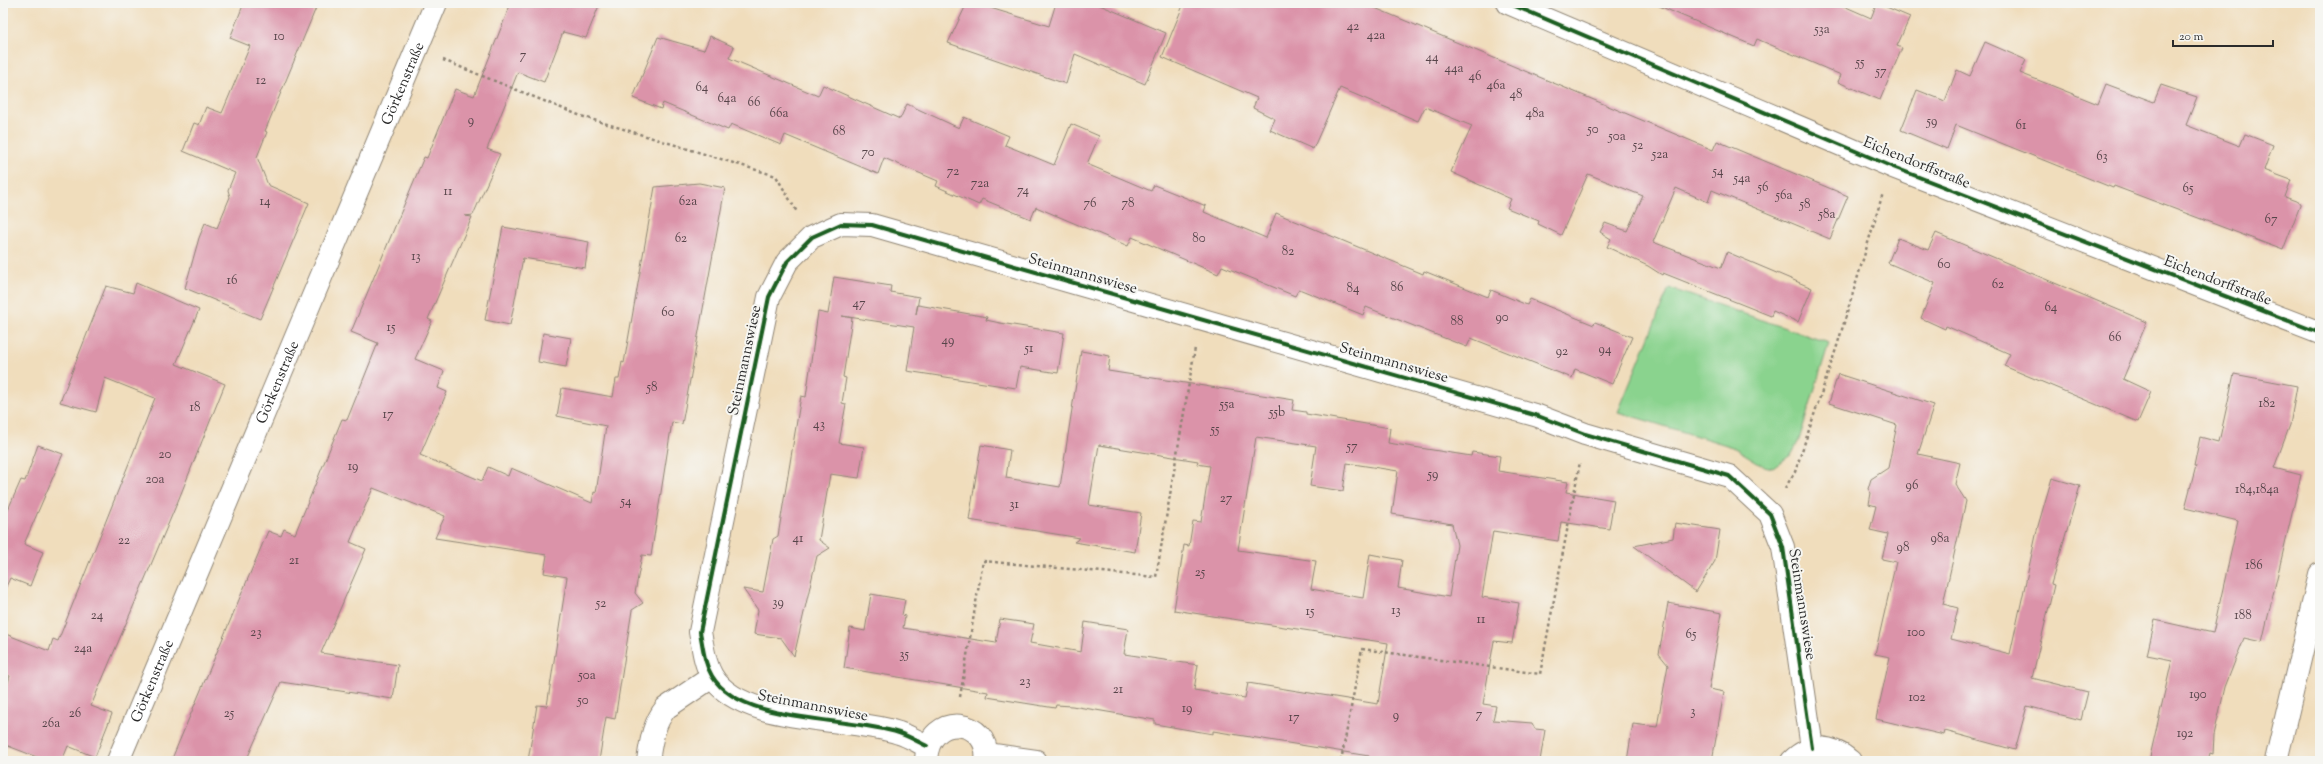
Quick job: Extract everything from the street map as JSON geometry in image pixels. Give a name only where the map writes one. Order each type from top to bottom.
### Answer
[{"type":"street","name":"Görkenstraße","points":[[118,761],[436,3]]},
{"type":"street","name":"Eichendorffstraße","points":[[1508,3],[1893,167],[2320,333]]},
{"type":"street","name":"Steinmannswiese","points":[[956,725],[943,728],[933,735],[926,754],[899,733],[756,708],[731,696],[712,677],[704,654],[700,632],[769,297],[787,262],[812,237],[841,224],[872,225],[1538,416],[1585,434],[1730,476],[1770,514],[1783,547],[1812,748]]},
{"type":"street","points":[[2276,761],[2320,574]]},
{"type":"street","points":[[648,761],[654,727],[661,714],[666,708],[712,677]]},
{"type":"street","points":[[956,725],[968,727],[977,733],[984,743],[987,758],[1036,761]]},
{"type":"street","points":[[1792,761],[1799,754],[1812,748],[1826,747],[1840,752],[1850,761]]},
{"type":"path","points":[[416,50],[581,116],[776,176],[812,237]]},
{"type":"path","points":[[1770,514],[1795,472],[1837,346],[1875,215],[1893,167]]},
{"type":"path","points":[[956,725],[982,561],[1156,577],[1200,320]]},
{"type":"path","points":[[1341,761],[1362,649],[1540,674],[1585,434]]},
{"type":"green space","points":[[1669,288],[1829,343],[1799,440],[1792,454],[1773,468],[1764,466],[1733,447],[1618,412]]},
{"type":"building","points":[[244,3],[318,3],[265,131],[267,132],[257,157],[268,185],[309,203],[260,319],[185,288],[199,238],[205,223],[217,228],[230,197],[228,190],[235,173],[183,151],[194,123],[199,125],[206,107],[222,113],[250,46],[230,38]]},
{"type":"building","points":[[511,3],[600,3],[586,38],[563,32],[544,82],[518,72],[487,149],[500,154],[473,215],[465,216],[472,217],[428,319],[432,321],[415,359],[444,371],[438,388],[447,392],[420,455],[482,481],[488,467],[508,476],[511,468],[592,503],[594,492],[596,493],[606,426],[557,416],[562,388],[613,397],[616,379],[619,379],[622,362],[624,363],[655,187],[699,183],[725,188],[682,424],[672,422],[651,556],[642,555],[635,593],[643,603],[632,610],[615,719],[606,717],[599,761],[528,761],[537,705],[547,706],[567,577],[544,573],[547,555],[435,538],[445,516],[373,488],[350,542],[366,549],[321,653],[398,665],[393,699],[281,682],[246,761],[171,761],[268,531],[281,536],[284,529],[295,534],[342,419],[347,420],[378,343],[351,332],[424,157],[427,158],[455,89],[474,96]]},
{"type":"building","points":[[967,3],[974,3],[1049,26],[1056,3],[1095,3],[1166,33],[1145,84],[1075,54],[1066,84],[948,43]]},
{"type":"building","points":[[1184,3],[1363,3],[1713,150],[1717,141],[1848,196],[1830,239],[1712,190],[1708,202],[1676,188],[1653,242],[1721,268],[1727,252],[1812,288],[1798,322],[1773,311],[1771,316],[1663,273],[1662,275],[1648,266],[1607,247],[1611,239],[1600,232],[1605,223],[1627,231],[1643,196],[1588,174],[1561,235],[1538,224],[1539,221],[1507,208],[1511,199],[1451,172],[1472,126],[1425,107],[1418,121],[1340,88],[1313,149],[1270,130],[1275,119],[1253,108],[1257,98],[1162,57]]},
{"type":"building","points":[[1652,3],[1837,3],[1871,18],[1877,3],[1910,17],[1897,46],[1902,48],[1880,100],[1838,82],[1841,75],[1757,39],[1754,46]]},
{"type":"building","points":[[710,36],[734,47],[729,58],[818,96],[823,85],[900,119],[907,104],[959,128],[964,117],[1009,136],[1005,145],[1054,165],[1071,124],[1099,136],[1087,164],[1151,191],[1154,185],[1206,206],[1204,212],[1266,238],[1276,213],[1423,274],[1424,271],[1488,297],[1491,290],[1527,305],[1530,299],[1594,325],[1595,322],[1632,337],[1612,384],[1575,369],[1572,378],[1471,338],[1467,347],[1366,307],[1363,315],[1299,289],[1295,296],[1222,266],[1218,274],[1132,237],[1128,246],[1036,207],[1031,219],[982,199],[979,205],[936,186],[938,181],[884,158],[878,174],[785,135],[781,145],[731,124],[728,130],[663,103],[661,109],[633,98],[658,37],[704,50]]},
{"type":"building","points":[[1985,42],[2026,60],[2020,73],[2098,104],[2106,84],[2154,102],[2161,85],[2197,97],[2186,125],[2240,146],[2245,134],[2273,145],[2264,170],[2291,180],[2285,197],[2301,203],[2283,250],[2114,186],[2113,188],[1956,125],[1947,149],[1901,130],[1917,90],[1945,101],[1957,70],[1970,76]]},
{"type":"building","points":[[503,227],[589,242],[585,268],[523,258],[510,325],[485,320]]},
{"type":"building","points":[[1936,233],[2147,322],[2123,379],[2151,392],[2138,422],[2004,366],[2010,354],[1946,326],[1945,329],[1921,318],[1935,283],[1888,263],[1898,238],[1928,250]]},
{"type":"building","points":[[834,277],[891,286],[890,292],[919,297],[916,314],[918,305],[987,317],[986,320],[1000,323],[1064,333],[1058,373],[1020,367],[1016,388],[907,371],[914,327],[842,316],[852,318],[843,377],[846,378],[842,403],[846,404],[839,443],[864,447],[859,478],[830,474],[819,540],[830,548],[817,556],[794,656],[781,638],[754,634],[758,610],[743,589],[763,592],[773,539],[778,536],[801,396],[806,397],[818,312],[828,314]]},
{"type":"building","points":[[136,283],[199,310],[176,364],[225,384],[178,501],[91,706],[112,714],[95,757],[68,746],[62,761],[47,761],[3,744],[3,699],[10,676],[3,674],[3,633],[49,651],[53,639],[58,641],[155,398],[105,378],[96,412],[60,402],[106,286],[133,293]]},
{"type":"building","points":[[543,333],[571,338],[566,367],[538,362]]},
{"type":"building","points":[[1081,351],[1110,356],[1108,371],[1294,400],[1292,410],[1306,412],[1306,414],[1390,428],[1388,443],[1471,456],[1472,452],[1500,456],[1498,471],[1568,482],[1566,492],[1614,500],[1609,529],[1561,522],[1558,541],[1493,531],[1482,597],[1519,603],[1512,643],[1494,641],[1483,704],[1496,706],[1493,720],[1532,723],[1535,729],[1545,730],[1540,761],[1369,761],[1369,756],[1213,731],[1213,734],[1155,724],[1155,720],[1072,706],[1056,705],[1055,708],[987,697],[988,692],[844,668],[850,628],[865,631],[871,594],[905,600],[902,615],[905,616],[903,628],[996,643],[1000,619],[1034,624],[1030,643],[1081,652],[1085,622],[1128,629],[1124,654],[1198,665],[1194,690],[1245,698],[1248,683],[1378,704],[1388,643],[1174,610],[1184,545],[1189,546],[1193,521],[1201,522],[1210,466],[1197,464],[1198,461],[1099,445],[1089,505],[1141,513],[1135,552],[1074,542],[1080,538],[969,520],[981,445],[1010,450],[1006,478],[1060,487]],"holes":[[[1256,437],[1316,446],[1310,486],[1343,491],[1347,463],[1398,471],[1392,514],[1452,524],[1457,545],[1449,597],[1398,588],[1402,560],[1370,554],[1363,598],[1311,589],[1316,561],[1238,550]]]},
{"type":"building","points":[[1838,374],[1934,405],[1918,454],[1960,463],[1955,484],[1966,501],[1943,604],[1958,608],[1951,639],[2010,654],[2038,526],[2052,478],[2080,486],[2051,584],[2054,585],[2032,678],[2088,692],[2081,720],[2027,706],[2015,750],[1945,731],[1944,735],[1876,719],[1890,657],[1875,654],[1896,562],[1882,559],[1888,534],[1870,530],[1876,506],[1869,504],[1871,493],[1868,489],[1871,479],[1888,468],[1897,425],[1829,403]]},
{"type":"building","points":[[2234,374],[2297,386],[2290,425],[2274,468],[2301,475],[2262,642],[2244,638],[2225,687],[2214,735],[2213,754],[2210,753],[2208,761],[2149,761],[2172,660],[2147,655],[2155,620],[2213,633],[2238,521],[2185,508],[2196,466],[2194,466],[2200,437],[2219,442]]},
{"type":"building","points":[[38,445],[63,454],[24,544],[43,552],[30,586],[10,578],[3,593],[3,521],[21,480],[25,481]]},
{"type":"building","points":[[1675,523],[1720,530],[1715,561],[1696,592],[1634,546],[1673,538]]},
{"type":"building","points":[[1668,603],[1722,613],[1709,689],[1724,692],[1712,761],[1627,761],[1633,724],[1657,727],[1668,665],[1659,654]]},
{"type":"cycle path","points":[[1508,3],[1893,167],[2320,333]]},
{"type":"cycle path","points":[[927,746],[903,734],[878,728],[771,711],[747,703],[726,692],[712,676],[705,660],[700,632],[769,297],[787,262],[812,237],[841,224],[872,225],[1538,416],[1585,434],[1729,476],[1770,514],[1783,547],[1812,748]]}]
